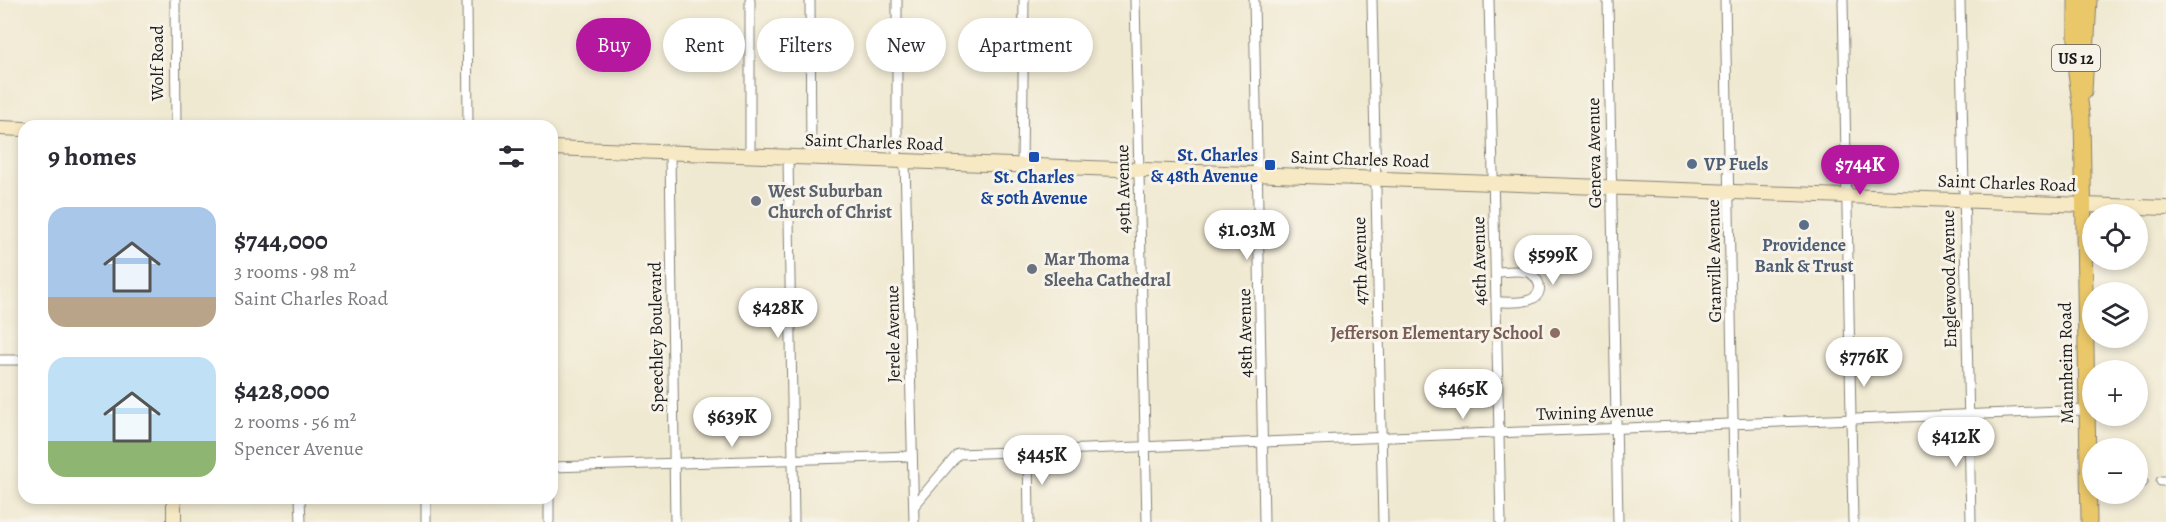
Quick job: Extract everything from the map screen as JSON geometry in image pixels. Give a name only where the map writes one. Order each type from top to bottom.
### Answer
[{"type":"main road","name":"US 12","points":[[2076,0],[2076,74],[2082,116]]},
{"type":"main road","name":"US 12","points":[[2084,203],[2082,116],[2089,0]]},
{"type":"main road","points":[[0,128],[18,129]]},
{"type":"main road","name":"Saint Charles Road","points":[[558,148],[2084,203],[2166,208]]},
{"type":"main road","name":"Mannheim Road","points":[[2084,203],[2086,360]]},
{"type":"main road","points":[[174,504],[174,522]]},
{"type":"main road","name":"Mannheim Road","points":[[2089,504],[2089,522]]},
{"type":"street","name":"Wolf Road","points":[[175,0],[176,120]]},
{"type":"street","points":[[467,0],[468,120]]},
{"type":"street","points":[[750,0],[750,155]]},
{"type":"street","points":[[810,0],[811,157]]},
{"type":"street","name":"Jerele Avenue","points":[[897,0],[914,522]]},
{"type":"street","points":[[1022,165],[1023,0]]},
{"type":"street","name":"49th Avenue","points":[[1135,0],[1147,522]]},
{"type":"street","name":"48th Avenue","points":[[1254,0],[1264,522]]},
{"type":"street","name":"47th Avenue","points":[[1372,0],[1383,522]]},
{"type":"street","name":"46th Avenue","points":[[1489,0],[1501,522]]},
{"type":"street","name":"Geneva Avenue","points":[[1608,0],[1618,522]]},
{"type":"street","name":"Granville Avenue","points":[[1725,0],[1735,522]]},
{"type":"street","points":[[1843,0],[1853,522]]},
{"type":"street","name":"Englewood Avenue","points":[[1960,0],[1971,522]]},
{"type":"street","name":"Speechley Boulevard","points":[[670,152],[675,522]]},
{"type":"street","points":[[788,157],[794,522]]},
{"type":"street","points":[[1496,272],[1528,272],[1535,276],[1539,287],[1538,293],[1525,302],[1497,302]]},
{"type":"street","points":[[0,360],[18,360]]},
{"type":"street","name":"Twining Avenue","points":[[914,506],[958,454],[2082,410]]},
{"type":"street","points":[[1028,450],[1029,522]]},
{"type":"street","points":[[558,467],[912,456]]},
{"type":"street","points":[[300,504],[301,522]]},
{"type":"street","points":[[426,504],[426,522]]},
{"type":"street","points":[[549,504],[549,522]]},
{"type":"place","name":"St. Charles & 50th Avenue","points":[[1034,157]]},
{"type":"place","name":"VP Fuels","points":[[1692,164]]},
{"type":"place","name":"St. Charles & 48th Avenue","points":[[1270,165]]},
{"type":"place","name":"West Suburban Church of Christ","points":[[756,201]]},
{"type":"place","name":"Providence Bank & Trust","points":[[1804,225]]},
{"type":"place","name":"Mar Thoma Sleeha Cathedral","points":[[1032,269]]},
{"type":"place","name":"Jefferson Elementary School","points":[[1555,333]]}]
